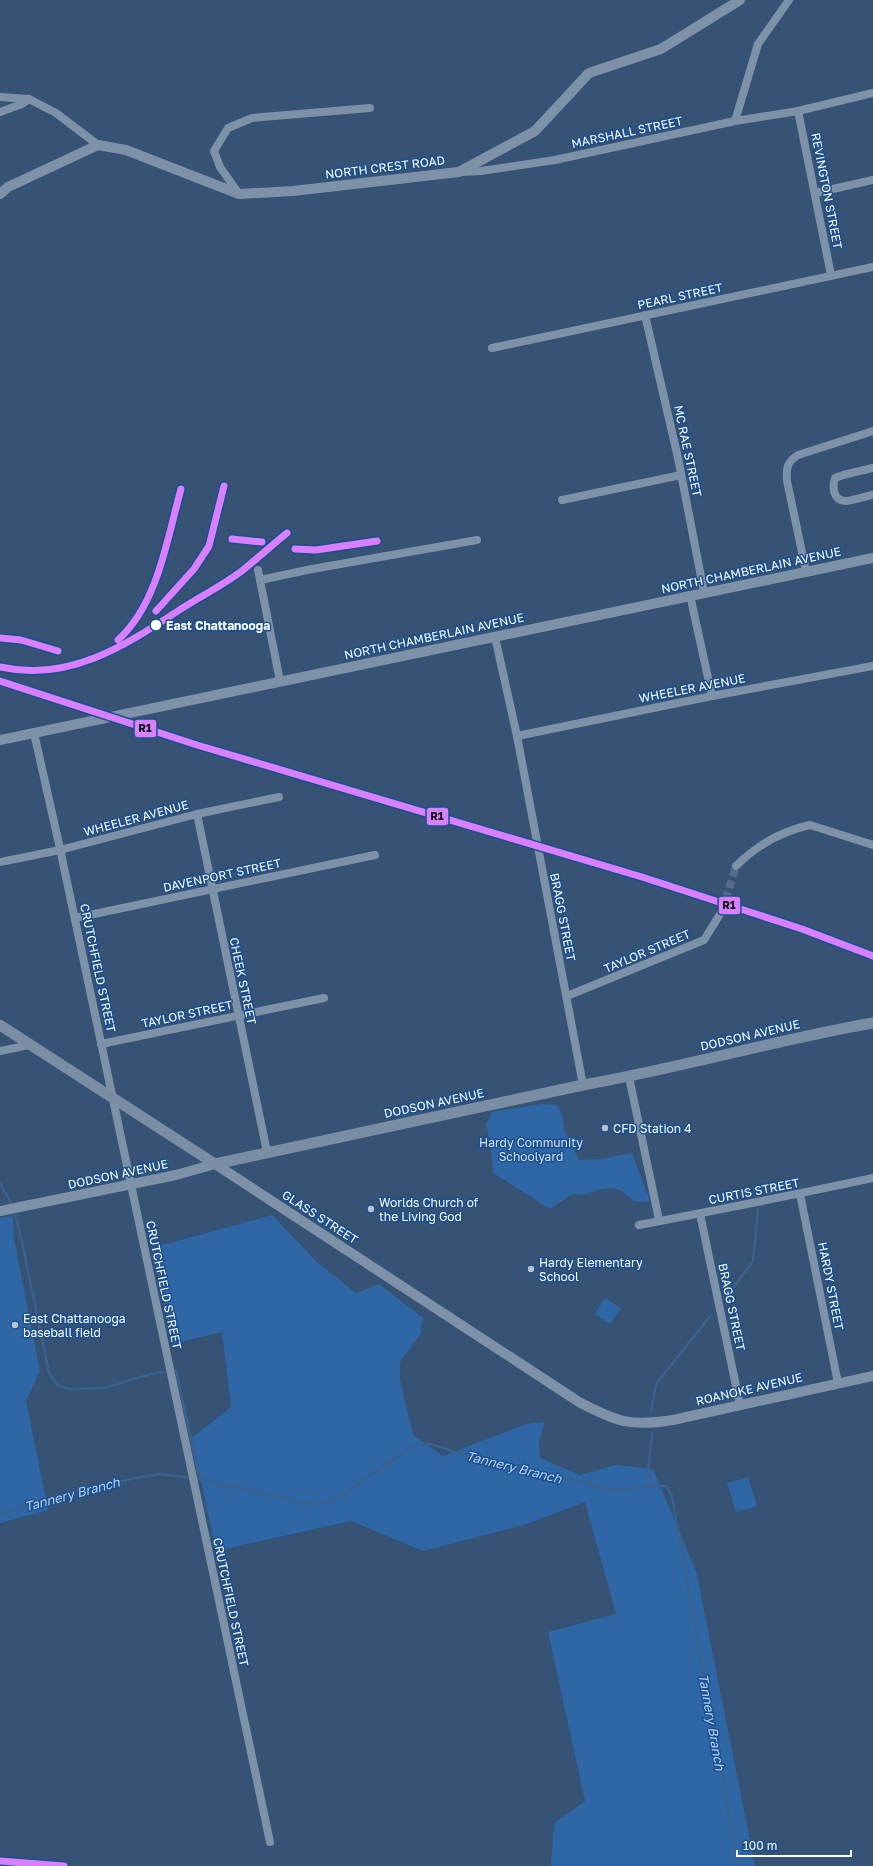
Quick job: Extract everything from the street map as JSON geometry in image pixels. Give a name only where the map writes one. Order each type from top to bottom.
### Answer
[{"type":"main road","name":"DODSON AVENUE","points":[[215,1164],[582,1085],[629,1077],[811,1034],[873,1023]]},
{"type":"main road","name":"GLASS STREET","points":[[0,1025],[215,1164]]},
{"type":"street","name":"NORTH CREST ROAD","points":[[98,145],[126,150],[240,194],[293,191],[459,172],[535,131],[589,73],[661,48],[740,0]]},
{"type":"street","points":[[735,121],[758,44],[789,0]]},
{"type":"street","name":"MARSHALL STREET","points":[[459,172],[481,171],[555,160],[735,121],[798,111],[873,93]]},
{"type":"street","points":[[0,97],[29,99],[56,113],[98,145],[8,187],[0,194]]},
{"type":"street","points":[[0,112],[22,104],[29,99]]},
{"type":"street","points":[[240,194],[220,168],[214,151],[228,128],[252,118],[370,108]]},
{"type":"street","name":"REVINGTON STREET","points":[[798,111],[831,275]]},
{"type":"street","points":[[815,193],[873,180]]},
{"type":"street","name":"PEARL STREET","points":[[492,348],[873,267]]},
{"type":"street","name":"MC RAE STREET","points":[[645,315],[681,475],[704,592]]},
{"type":"street","points":[[806,571],[787,480],[786,468],[790,460],[798,455],[873,431]]},
{"type":"street","points":[[873,468],[835,478],[833,484],[833,492],[837,498],[844,501],[873,494]]},
{"type":"street","points":[[562,500],[681,475]]},
{"type":"street","points":[[260,580],[312,569],[477,540]]},
{"type":"street","name":"NORTH CHAMBERLAIN AVENUE","points":[[0,740],[704,592],[873,558]]},
{"type":"street","points":[[258,570],[280,682]]},
{"type":"street","points":[[690,595],[712,696]]},
{"type":"street","name":"BRAGG STREET","points":[[495,637],[517,736],[567,996],[582,1085]]},
{"type":"street","name":"WHEELER AVENUE","points":[[517,736],[712,696],[873,666]]},
{"type":"street","name":"CRUTCHFIELD STREET","points":[[34,733],[75,918],[270,1842]]},
{"type":"street","name":"WHEELER AVENUE","points":[[0,862],[60,850],[197,814],[279,797]]},
{"type":"street","name":"CHEEK STREET","points":[[197,814],[267,1152]]},
{"type":"street","points":[[736,866],[757,847],[801,827],[810,825],[873,845]]},
{"type":"street","name":"DAVENPORT STREET","points":[[75,918],[374,855]]},
{"type":"street","name":"TAYLOR STREET","points":[[567,996],[704,940],[722,912]]},
{"type":"street","name":"TAYLOR STREET","points":[[101,1044],[324,998]]},
{"type":"street","points":[[0,1051],[29,1045]]},
{"type":"street","points":[[629,1077],[659,1220]]},
{"type":"street","name":"DODSON AVENUE","points":[[9,1210],[131,1184],[215,1164]]},
{"type":"street","name":"GLASS STREET","points":[[215,1164],[579,1402],[606,1416],[630,1423]]},
{"type":"street","name":"CURTIS STREET","points":[[639,1225],[800,1194],[873,1178]]},
{"type":"street","name":"HARDY STREET","points":[[800,1194],[838,1383]]},
{"type":"street","name":"BRAGG STREET","points":[[700,1214],[740,1405]]},
{"type":"street","name":"ROANOKE AVENUE","points":[[630,1423],[654,1423],[873,1376]]},
{"type":"green space","name":"Hardy Community Schoolyard","points":[[541,1104],[557,1105],[562,1115],[565,1132],[579,1160],[600,1159],[632,1153],[650,1201],[637,1202],[621,1191],[610,1188],[578,1195],[572,1194],[550,1209],[493,1173],[491,1146],[486,1125],[492,1112]]},
{"type":"green space","points":[[272,1215],[317,1262],[356,1293],[379,1284],[423,1318],[421,1333],[400,1362],[400,1380],[413,1435],[443,1456],[526,1424],[545,1422],[539,1441],[540,1458],[580,1475],[616,1465],[653,1469],[696,1571],[755,1866],[551,1866],[554,1823],[585,1801],[548,1632],[616,1614],[585,1502],[524,1525],[423,1551],[351,1521],[216,1551],[192,1438],[231,1407],[222,1332],[173,1344],[152,1248]]},
{"type":"green space","points":[[13,1216],[14,1238],[40,1371],[26,1401],[48,1510],[0,1523],[0,1218]]},
{"type":"green space","points":[[605,1298],[621,1308],[610,1324],[595,1314]]},
{"type":"green space","points":[[748,1477],[757,1506],[736,1512],[727,1483]]},
{"type":"waterway","points":[[0,1183],[12,1205]]},
{"type":"waterway","points":[[725,1299],[753,1261],[758,1209]]},
{"type":"waterway","points":[[14,1210],[49,1373],[57,1385],[69,1389],[104,1388],[151,1374],[176,1370],[200,1481]]},
{"type":"waterway","points":[[651,1412],[656,1384],[711,1315]]},
{"type":"waterway","points":[[651,1486],[648,1472],[652,1433]]},
{"type":"waterway","name":"Tannery Branch","points":[[0,1514],[89,1487],[158,1474],[194,1478],[316,1505],[339,1497],[416,1444],[431,1444],[493,1464],[584,1482],[614,1491],[651,1486],[666,1486],[672,1496],[738,1866]]},
{"type":"tunnel","points":[[722,911],[736,866]]},
{"type":"transit line","name":"R1","points":[[156,611],[194,569],[209,546],[224,486]]},
{"type":"transit line","name":"R1","points":[[118,640],[132,625],[152,590],[159,570],[181,489]]},
{"type":"transit line","name":"R1","points":[[0,667],[26,671],[51,670],[74,665],[97,657],[141,634],[229,580],[287,533]]},
{"type":"transit line","name":"R1","points":[[232,539],[262,542]]},
{"type":"transit line","name":"R1","points":[[295,549],[316,550],[377,541]]},
{"type":"transit line","name":"R1","points":[[0,638],[21,640],[58,651]]},
{"type":"transit line","name":"R1","points":[[0,681],[197,745],[642,877],[802,929],[873,956]]},
{"type":"transit line","name":"R1","points":[[0,1861],[64,1866]]},
{"type":"place","name":"East Chattanooga","points":[[156,625]]},
{"type":"place","name":"CFD Station 4","points":[[605,1128]]},
{"type":"place","name":"Worlds Church of the Living God","points":[[371,1209]]},
{"type":"place","name":"Hardy Elementary School","points":[[531,1269]]},
{"type":"place","name":"East Chattanooga baseball field","points":[[15,1325]]}]
